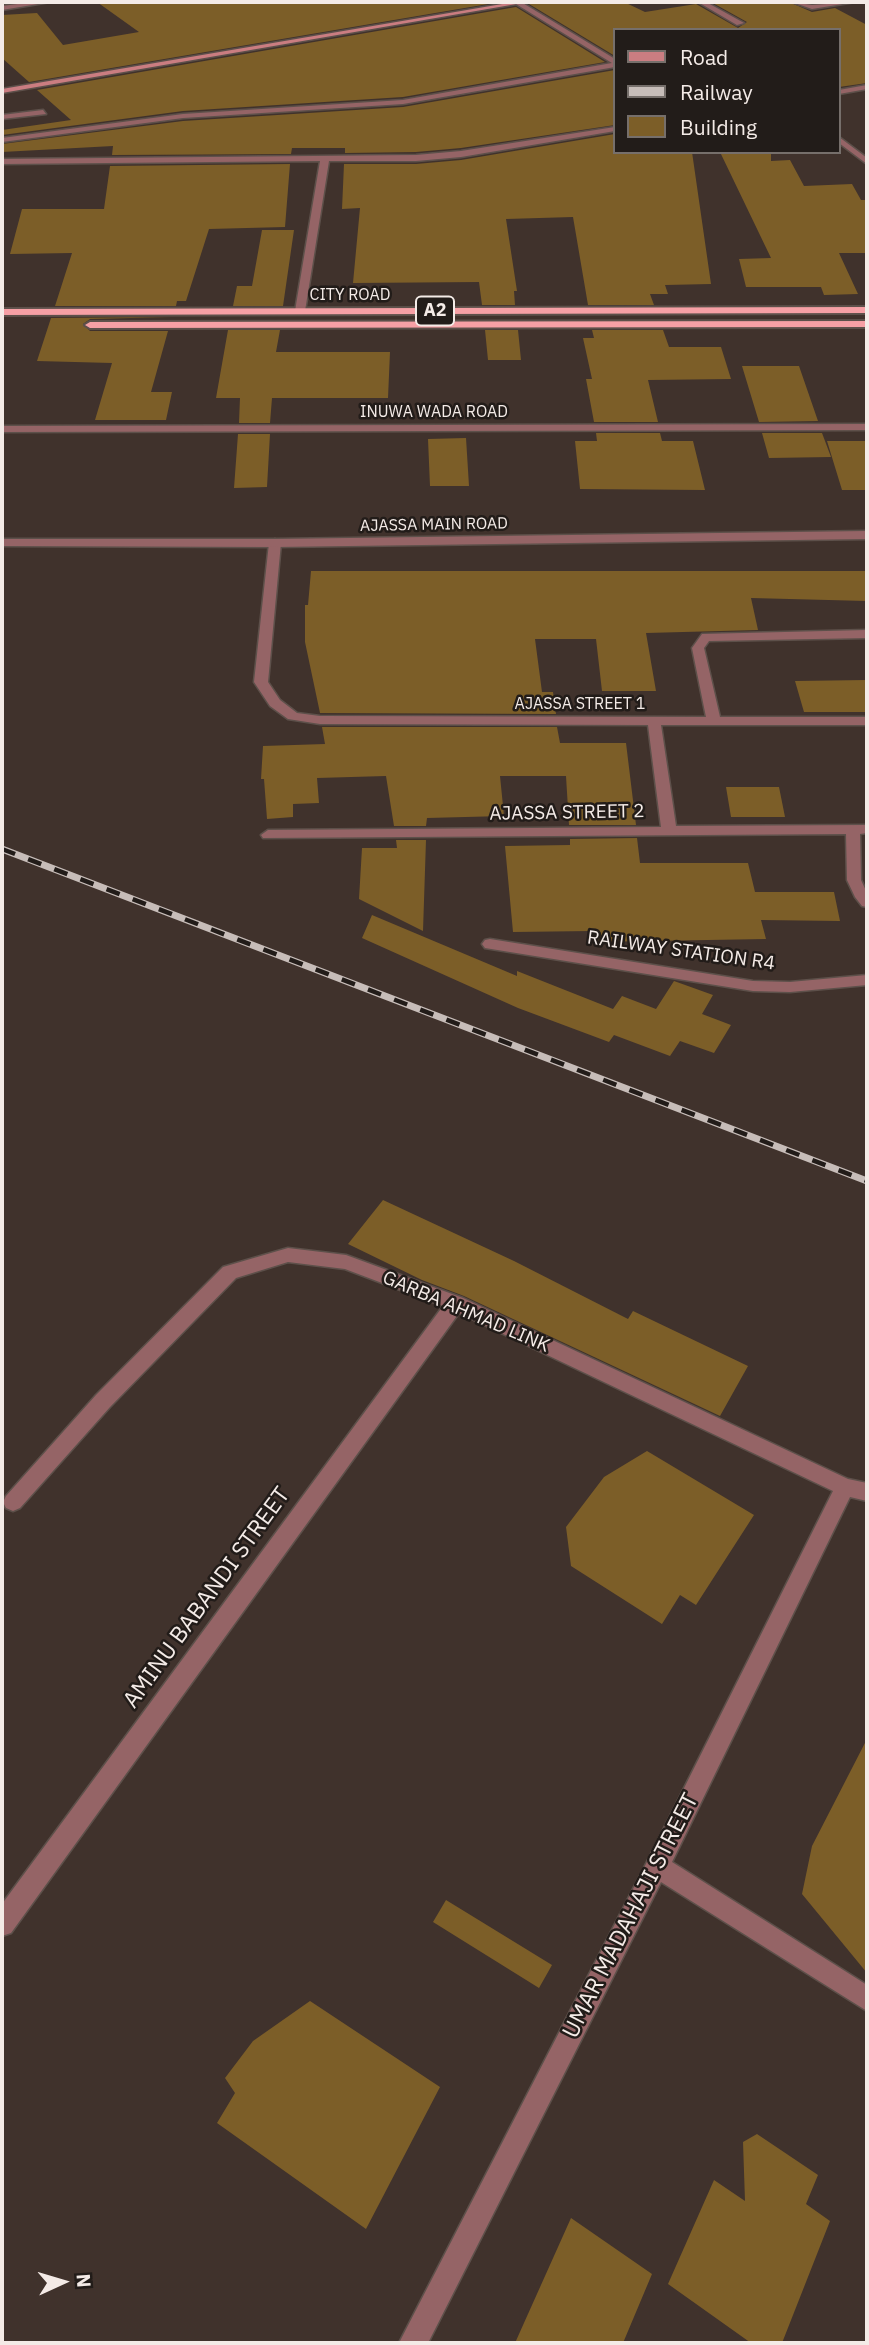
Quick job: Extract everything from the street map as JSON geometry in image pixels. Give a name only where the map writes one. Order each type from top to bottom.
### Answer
[{"type":"highway","name":"CITY ROAD","points":[[2,312],[867,310]]},
{"type":"highway","name":"CITY ROAD","points":[[72,325],[867,324]]},
{"type":"main road","points":[[2,86],[502,2]]},
{"type":"main road","points":[[2,91],[522,2]]},
{"type":"street","points":[[2,8],[47,2]]},
{"type":"street","points":[[522,2],[614,63]]},
{"type":"street","points":[[701,2],[740,23]]},
{"type":"street","points":[[795,2],[812,7],[852,2]]},
{"type":"street","points":[[2,140],[183,116],[403,102],[614,64]]},
{"type":"street","points":[[841,92],[867,87]]},
{"type":"street","points":[[2,117],[43,112]]},
{"type":"street","points":[[2,162],[416,158],[461,154],[614,129]]},
{"type":"street","points":[[841,141],[867,162]]},
{"type":"street","points":[[300,311],[325,158]]},
{"type":"street","name":"INUWA WADA ROAD","points":[[2,429],[867,427]]},
{"type":"street","name":"AJASSA MAIN ROAD","points":[[2,542],[275,543],[867,535]]},
{"type":"street","name":"AJASSA STREET 1","points":[[275,543],[261,682],[275,703],[293,716],[320,720],[867,721]]},
{"type":"street","points":[[714,721],[698,648],[701,640],[706,637],[867,634]]},
{"type":"street","points":[[654,721],[669,831]]},
{"type":"street","points":[[860,829],[853,880],[867,902]]},
{"type":"street","name":"AJASSA STREET 2","points":[[268,835],[860,829]]},
{"type":"street","name":"RAILWAY STATION R4","points":[[490,944],[753,986],[790,987],[867,980]]},
{"type":"street","name":"GARBA AHMAD LINK","points":[[13,1502],[103,1401],[230,1272],[288,1255],[346,1262],[456,1303],[856,1489]]},
{"type":"street","name":"AMINU BABANDI STREET","points":[[2,1924],[456,1303]]},
{"type":"street","name":"UMAR MADAHAJI STREET","points":[[413,2343],[656,1866],[856,1489]]},
{"type":"street","points":[[656,1866],[867,1999]]},
{"type":"building","points":[[97,2],[500,2],[29,82],[2,58],[2,15],[37,13],[63,45],[139,32]]},
{"type":"building","points":[[624,2],[645,12],[696,4],[738,28],[614,28],[614,55],[529,4]]},
{"type":"building","points":[[711,2],[789,2],[812,12],[835,8],[867,25],[867,83],[841,87],[841,28],[738,28],[747,22]]},
{"type":"building","points":[[516,7],[605,62],[403,97],[183,111],[2,135],[2,130],[71,120],[37,90]]},
{"type":"building","points":[[614,70],[614,125],[461,148],[345,153],[345,148],[292,148],[291,154],[112,155],[113,146],[2,152],[2,144],[183,121],[403,107]]},
{"type":"building","points":[[614,134],[614,154],[692,154],[711,284],[665,285],[668,294],[650,294],[654,305],[588,305],[573,217],[506,219],[517,291],[514,291],[515,305],[482,305],[479,282],[353,283],[360,208],[342,209],[344,164],[416,164],[461,160]]},
{"type":"building","points":[[721,154],[771,154],[771,161],[790,160],[804,186],[852,184],[861,200],[867,200],[867,253],[839,253],[858,294],[824,295],[821,287],[746,287],[739,259],[771,258]]},
{"type":"building","points":[[290,164],[285,227],[209,229],[186,301],[177,301],[176,306],[55,306],[72,253],[10,254],[22,209],[104,209],[110,166]]},
{"type":"building","points":[[262,230],[294,230],[283,306],[233,306],[237,286],[252,286]]},
{"type":"building","points":[[172,317],[90,319],[83,324],[90,331],[168,331],[151,392],[172,392],[166,420],[95,420],[112,363],[37,361],[51,318]]},
{"type":"building","points":[[228,330],[280,330],[276,352],[390,352],[388,398],[272,398],[270,423],[239,423],[240,398],[216,398]]},
{"type":"building","points":[[485,330],[518,330],[521,360],[488,360]]},
{"type":"building","points":[[592,330],[663,330],[669,347],[721,347],[731,379],[648,380],[658,422],[594,422],[586,379],[592,379],[583,338],[594,338]]},
{"type":"building","points":[[742,366],[799,366],[818,421],[759,422]]},
{"type":"building","points":[[596,433],[660,433],[662,441],[693,441],[705,490],[580,489],[575,441],[597,441]]},
{"type":"building","points":[[762,433],[822,433],[831,457],[769,458]]},
{"type":"building","points":[[238,434],[270,434],[267,487],[234,488]]},
{"type":"building","points":[[466,438],[469,486],[430,486],[428,439]]},
{"type":"building","points":[[827,441],[867,441],[867,490],[842,490]]},
{"type":"building","points":[[311,571],[867,571],[867,601],[751,598],[758,630],[646,633],[656,691],[602,691],[596,639],[535,639],[542,692],[553,692],[556,714],[320,713],[305,642],[305,605],[308,605]]},
{"type":"building","points":[[867,680],[867,712],[804,712],[795,681]]},
{"type":"building","points":[[322,727],[557,727],[560,743],[626,743],[636,825],[569,825],[566,776],[500,776],[504,816],[427,818],[426,826],[394,826],[386,776],[317,778],[319,803],[293,804],[293,817],[267,819],[264,779],[261,779],[263,746],[325,744]]},
{"type":"building","points":[[726,787],[779,787],[785,817],[731,817]]},
{"type":"building","points":[[637,838],[640,863],[748,863],[755,892],[834,892],[840,921],[761,920],[766,939],[592,942],[592,931],[513,932],[505,846],[570,845],[570,839]]},
{"type":"building","points":[[396,840],[426,840],[423,931],[359,899],[362,848],[397,848]]},
{"type":"building","points":[[372,915],[517,976],[517,971],[613,1009],[622,996],[656,1009],[674,981],[713,995],[702,1014],[731,1025],[714,1053],[680,1041],[670,1056],[614,1035],[609,1042],[518,1008],[362,938]]},
{"type":"building","points":[[383,1200],[514,1261],[628,1319],[633,1311],[748,1366],[720,1416],[348,1244]]},
{"type":"building","points":[[647,1451],[754,1515],[696,1605],[680,1595],[662,1624],[571,1566],[566,1527],[604,1477]]},
{"type":"building","points":[[867,1739],[867,1973],[802,1894],[812,1846]]},
{"type":"building","points":[[446,1900],[552,1965],[539,1988],[433,1922]]},
{"type":"building","points":[[310,2001],[440,2087],[366,2229],[217,2123],[235,2093],[225,2078],[253,2041]]},
{"type":"building","points":[[757,2134],[818,2175],[806,2204],[830,2221],[782,2343],[751,2343],[668,2284],[714,2180],[745,2201],[743,2142]]},
{"type":"building","points":[[571,2218],[652,2274],[623,2343],[515,2343]]},
{"type":"railway","points":[[2,849],[867,1181]]}]
